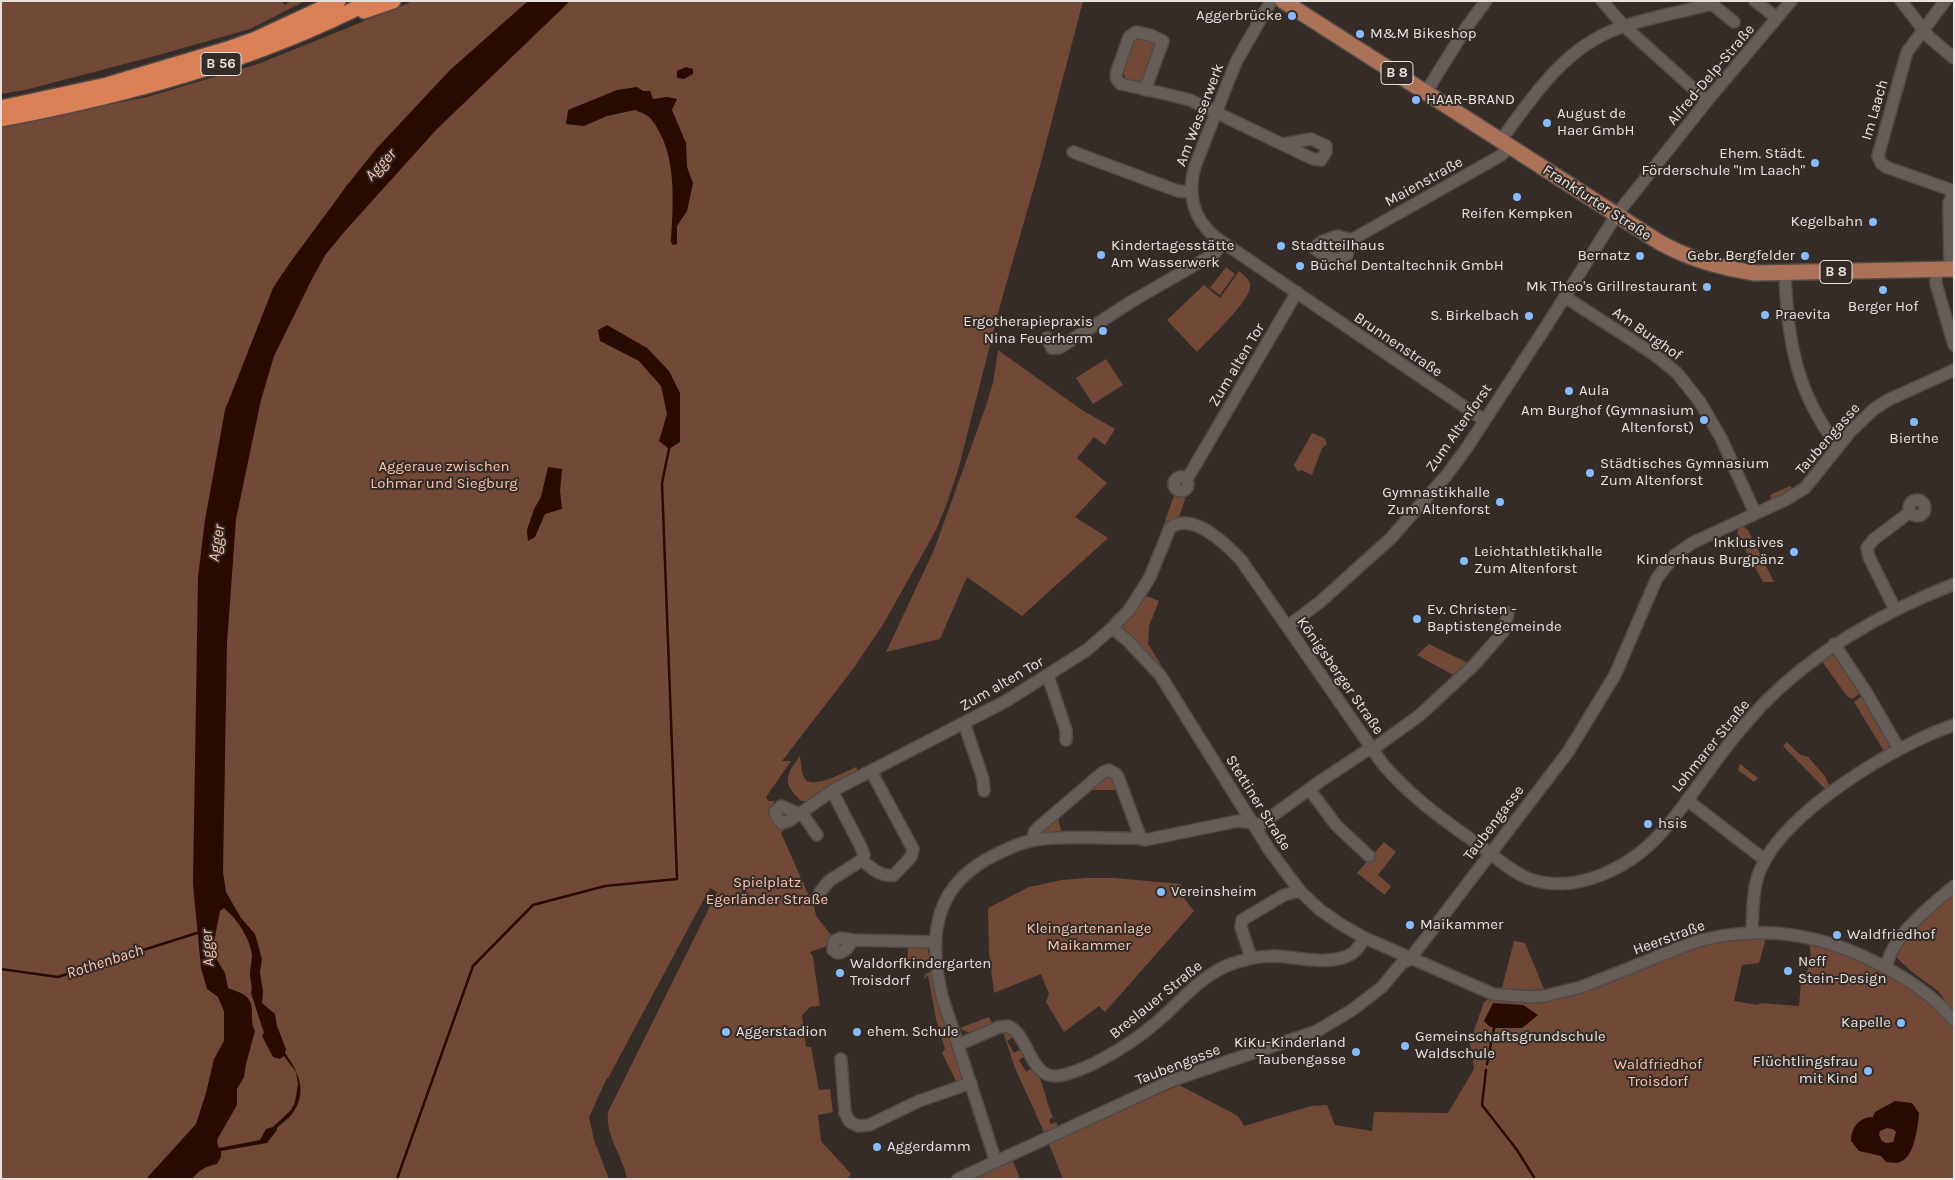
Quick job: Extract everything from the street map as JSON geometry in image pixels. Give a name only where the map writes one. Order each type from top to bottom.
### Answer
[{"type":"highway","name":"B 56","points":[[1,108],[107,85],[228,49],[256,39],[338,1]]},
{"type":"highway","name":"B 56","points":[[1,119],[102,97],[206,69],[285,41],[336,19],[371,1]]},
{"type":"highway","points":[[336,19],[393,1]]},
{"type":"main road","name":"Frankfurter Straße","points":[[1283,1],[1659,242],[1694,259],[1744,271],[1946,269]]},
{"type":"street","name":"Am Wasserwerk","points":[[1271,1],[1239,56],[1195,166],[1191,179],[1191,192],[1193,204],[1206,230],[1297,292]]},
{"type":"street","points":[[1602,1],[1624,26],[1707,101]]},
{"type":"street","points":[[1755,1],[1777,18]]},
{"type":"street","name":"Alfred-Delp-Straße","points":[[1616,214],[1791,1]]},
{"type":"street","points":[[1902,1],[1923,30],[1938,46],[1954,58]]},
{"type":"street","name":"Im Laach","points":[[1945,1],[1908,52],[1878,158],[1886,167],[1954,192]]},
{"type":"street","points":[[1426,92],[1481,3]]},
{"type":"street","name":"Maienstraße","points":[[1350,240],[1500,156],[1515,120],[1540,86],[1567,60],[1590,43],[1624,26],[1712,4],[1734,22]]},
{"type":"street","points":[[1145,90],[1163,41],[1150,34],[1136,32],[1129,37],[1116,76],[1121,84],[1145,90],[1190,100],[1283,144]]},
{"type":"street","points":[[1072,152],[1178,191],[1191,192]]},
{"type":"street","points":[[1954,192],[1949,203],[1946,269],[1936,284],[1954,346]]},
{"type":"street","name":"Zum Altenforst","points":[[1288,626],[1320,602],[1390,539],[1446,476],[1565,297],[1616,214]]},
{"type":"street","points":[[1047,338],[1052,348],[1059,348],[1134,300],[1214,254],[1218,249],[1219,240]]},
{"type":"street","points":[[1785,272],[1790,334],[1797,369],[1816,412],[1838,446]]},
{"type":"street","name":"Brunnenstraße","points":[[1297,292],[1353,333],[1484,420]]},
{"type":"street","name":"Zum alten Tor","points":[[1187,479],[1297,292]]},
{"type":"street","name":"Am Burghof","points":[[1565,297],[1655,354],[1677,373],[1700,402],[1721,438],[1755,514]]},
{"type":"street","name":"Taubengasse","points":[[958,1179],[1173,1080],[1317,1031],[1352,1010],[1382,987],[1402,963],[1410,959],[1568,752],[1622,662],[1652,588],[1662,570],[1675,555],[1690,544],[1785,500],[1804,488],[1861,420],[1880,404],[1954,370]]},
{"type":"street","points":[[1895,609],[1869,557],[1867,548],[1872,540],[1910,512]]},
{"type":"street","name":"Königsberger Straße","points":[[1170,528],[1175,524],[1188,524],[1203,529],[1223,543],[1241,560],[1394,777],[1418,800],[1490,853]]},
{"type":"street","name":"Zum alten Tor","points":[[818,835],[800,813],[832,791],[964,724],[1048,676],[1087,650],[1130,609],[1146,584],[1170,528]]},
{"type":"street","name":"Lohmarer Straße","points":[[1490,853],[1518,873],[1541,882],[1562,884],[1587,880],[1619,866],[1643,850],[1661,833],[1762,705],[1796,675],[1834,644],[1895,609],[1954,584]]},
{"type":"street","points":[[996,1162],[937,975],[934,942],[940,913],[949,894],[960,879],[987,858],[1032,840],[1145,840],[1238,821],[1255,825],[1366,751],[1373,749],[1420,715],[1474,664],[1503,632],[1508,614]]},
{"type":"street","name":"Stettiner Straße","points":[[1112,628],[1127,640],[1160,675],[1275,858],[1300,891],[1320,910],[1342,926],[1410,959]]},
{"type":"street","points":[[1834,644],[1869,696],[1899,749]]},
{"type":"street","points":[[1048,676],[1066,730],[1066,740]]},
{"type":"street","points":[[964,724],[984,779],[984,791]]},
{"type":"street","points":[[1752,932],[1754,896],[1758,876],[1765,860],[1781,836],[1816,804],[1863,771],[1899,749],[1954,725]]},
{"type":"street","points":[[1032,840],[1035,831],[1040,826],[1102,773],[1109,770],[1118,777],[1141,839]]},
{"type":"street","points":[[862,860],[878,872],[892,876],[911,857],[913,849],[872,771]]},
{"type":"street","points":[[1309,789],[1336,825],[1369,856]]},
{"type":"street","points":[[820,892],[830,881],[862,860],[864,855],[832,791]]},
{"type":"street","points":[[1687,800],[1765,860]]},
{"type":"street","points":[[1887,968],[1890,955],[1907,930],[1954,886]]},
{"type":"street","points":[[1251,958],[1241,927],[1242,920],[1284,895],[1300,891]]},
{"type":"street","name":"Heerstraße","points":[[1410,959],[1493,994],[1529,997],[1544,996],[1581,987],[1700,940],[1752,932],[1772,932],[1819,939],[1850,950],[1887,968],[1909,980],[1947,1012],[1954,1021]]},
{"type":"street","name":"Breslauer Straße","points":[[958,1046],[999,1027],[1008,1026],[1015,1031],[1041,1071],[1054,1076],[1067,1073],[1088,1066],[1129,1044],[1207,977],[1226,966],[1251,958],[1273,956],[1314,960],[1331,959],[1354,952],[1364,938]]},
{"type":"street","points":[[852,940],[934,942]]},
{"type":"street","points":[[841,1059],[845,1113],[850,1122],[858,1126],[868,1125],[919,1101],[971,1083]]},
{"type":"green space","points":[[1,1],[281,1],[285,5],[291,1],[305,1],[250,29],[25,90],[1,94]]},
{"type":"green space","name":"Aggeraue zwischen Lohmar und Siegburg","points":[[409,1],[1083,1],[1040,166],[1001,302],[958,470],[947,503],[936,530],[884,623],[853,669],[782,761],[791,761],[766,797],[768,801],[774,801],[770,814],[784,830],[781,833],[809,896],[812,894],[816,916],[832,936],[830,945],[810,952],[813,957],[820,1006],[810,1007],[802,1015],[806,1047],[811,1047],[819,1090],[830,1089],[833,1112],[818,1115],[821,1141],[851,1174],[847,1179],[627,1179],[609,1129],[608,1112],[717,892],[710,888],[607,1078],[589,1117],[594,1140],[609,1179],[1,1179],[1,126],[147,97],[258,64],[409,3]]},
{"type":"green space","points":[[1140,36],[1157,42],[1143,80],[1139,83],[1126,80],[1123,73],[1133,40]]},
{"type":"green space","points":[[1226,267],[1235,274],[1220,295],[1210,288]]},
{"type":"green space","points":[[1239,271],[1249,282],[1248,293],[1236,311],[1197,352],[1167,320],[1204,285],[1220,298]]},
{"type":"green space","points":[[998,350],[1082,410],[1115,429],[1105,445],[1094,437],[1077,458],[1107,483],[1075,517],[1108,538],[1022,616],[967,577],[940,639],[886,652],[934,550],[986,406],[993,383]]},
{"type":"green space","points":[[1106,359],[1123,385],[1093,404],[1076,378]]},
{"type":"green space","points":[[1312,433],[1324,438],[1327,444],[1322,448],[1312,475],[1301,470],[1298,472],[1294,465]]},
{"type":"green space","points":[[1790,486],[1793,489],[1771,500],[1770,495]]},
{"type":"green space","points":[[1175,493],[1182,494],[1185,499],[1179,517],[1140,587],[1113,623],[1109,620],[1133,594],[1142,578],[1157,544]]},
{"type":"green space","points":[[1743,526],[1748,530],[1774,582],[1763,582],[1737,534],[1739,527]]},
{"type":"green space","points":[[1144,595],[1159,601],[1149,626],[1148,644],[1161,665],[1159,667],[1122,627]]},
{"type":"green space","points":[[1429,644],[1468,663],[1455,676],[1417,655]]},
{"type":"green space","points":[[1832,654],[1835,655],[1861,693],[1852,699],[1847,696],[1821,660]]},
{"type":"green space","points":[[1863,695],[1890,744],[1888,749],[1884,751],[1854,702]]},
{"type":"green space","points":[[1787,742],[1799,754],[1808,757],[1825,776],[1830,787],[1826,790],[1783,746]]},
{"type":"green space","points":[[800,756],[803,774],[809,782],[830,779],[856,767],[858,771],[806,801],[801,801],[788,784],[791,769]]},
{"type":"green space","points":[[1740,764],[1758,778],[1754,782],[1738,770]]},
{"type":"green space","points":[[1111,774],[1118,790],[1090,790],[1105,776]]},
{"type":"green space","points":[[1058,818],[1062,835],[1045,834],[1043,831]]},
{"type":"green space","points":[[1384,842],[1396,852],[1378,875],[1391,886],[1385,895],[1357,873]]},
{"type":"green space","name":"Kleingartenanlage Maikammer","points":[[1114,878],[1181,884],[1183,897],[1194,911],[1105,1012],[1099,1006],[1064,1032],[1046,1002],[1049,994],[1041,974],[994,993],[989,952],[988,908],[1029,887],[1062,880]]},
{"type":"green space","points":[[1954,893],[1954,1013],[1938,991],[1912,972],[1897,958],[1899,950],[1912,932],[1929,914]]},
{"type":"green space","name":"Waldfriedhof Troisdorf","points":[[1766,938],[1759,963],[1742,965],[1734,1001],[1757,1005],[1761,1003],[1799,1006],[1801,981],[1810,962],[1811,951],[1808,942],[1881,967],[1920,994],[1943,1014],[1954,1030],[1954,1179],[1063,1179],[1049,1144],[1179,1085],[1238,1116],[1244,1126],[1311,1106],[1327,1105],[1335,1125],[1372,1131],[1374,1112],[1448,1113],[1474,1069],[1470,1042],[1484,1002],[1495,994],[1532,1000],[1690,948],[1724,939]]},
{"type":"green space","points":[[1514,941],[1525,943],[1544,989],[1502,988]]},
{"type":"green space","points":[[908,946],[928,948],[930,967],[907,966]]},
{"type":"green space","points":[[931,972],[963,1075],[961,1080],[956,1081],[942,1053],[945,1049],[936,1019],[928,975],[924,979],[925,974]]},
{"type":"green space","points":[[989,1017],[993,1025],[980,1031],[968,1032],[960,1028]]},
{"type":"green space","points":[[1005,1031],[1014,1037],[1007,1041],[1014,1053],[1021,1049],[1025,1056],[1019,1060],[1026,1072],[1033,1068],[1037,1073],[1053,1117],[1049,1120],[1051,1124],[1056,1122],[1058,1126],[1044,1132],[1015,1068],[1003,1032]]},
{"type":"green space","points":[[1013,1161],[1020,1179],[970,1179]]},
{"type":"water","name":"Agger","points":[[528,1],[570,1],[436,130],[345,231],[326,254],[274,356],[261,400],[236,519],[227,643],[223,872],[226,892],[241,918],[255,934],[262,959],[260,972],[263,992],[262,1003],[275,1014],[277,1026],[286,1049],[285,1053],[297,1073],[300,1095],[292,1114],[277,1128],[267,1143],[221,1151],[221,1157],[217,1164],[203,1169],[192,1179],[146,1179],[196,1124],[214,1059],[224,1041],[224,1011],[218,997],[207,989],[201,968],[193,884],[198,577],[205,520],[225,410],[273,288],[348,184],[377,148],[450,70]],"holes":[[[224,908],[242,929],[251,949],[251,993],[264,1033],[262,1036],[273,1057],[280,1059],[284,1056],[296,1072],[298,1084],[295,1102],[291,1110],[273,1127],[266,1129],[260,1140],[219,1148],[218,1138],[237,1105],[237,1089],[244,1077],[255,1031],[252,1022],[252,1007],[248,998],[228,988],[225,973],[214,955],[214,942],[220,911]]]},
{"type":"water","points":[[686,67],[693,69],[693,74],[684,79],[677,78],[677,71]]},
{"type":"water","points":[[637,87],[643,91],[650,91],[653,99],[667,97],[677,99],[672,110],[686,143],[687,167],[693,183],[687,211],[677,226],[677,244],[673,245],[671,242],[673,194],[670,162],[660,132],[651,119],[635,110],[607,116],[584,126],[566,124],[568,110],[617,90]]},
{"type":"water","points":[[607,325],[647,348],[669,371],[680,393],[680,442],[669,449],[659,441],[667,414],[661,386],[639,361],[600,341],[598,330]]},
{"type":"water","points":[[548,467],[562,469],[560,491],[562,509],[545,514],[535,537],[528,541],[527,530],[534,509],[541,497]]},
{"type":"water","points":[[1493,1003],[1523,1005],[1538,1015],[1522,1028],[1494,1028],[1484,1021]]},
{"type":"water","points":[[1895,1101],[1912,1103],[1919,1113],[1914,1144],[1903,1161],[1896,1163],[1886,1162],[1881,1156],[1859,1151],[1851,1141],[1852,1132],[1857,1124],[1868,1117],[1873,1117],[1875,1112]],"holes":[[[1887,1128],[1893,1129],[1896,1132],[1893,1142],[1886,1143],[1882,1141],[1879,1135],[1880,1131]]]},
{"type":"waterway","points":[[397,1179],[473,966],[533,905],[605,886],[677,879],[662,483],[669,449]]},
{"type":"waterway","name":"Rothenbach","points":[[1,969],[58,977],[200,932]]},
{"type":"waterway","points":[[1487,1064],[1494,1028]]},
{"type":"waterway","points":[[1486,1070],[1482,1105],[1517,1150],[1535,1179]]},
{"type":"place","name":"Aggerbrücke","points":[[1292,16]]},
{"type":"place","name":"M&M Bikeshop","points":[[1360,34]]},
{"type":"place","name":"HAAR-BRAND","points":[[1416,100]]},
{"type":"place","name":"August de Haer GmbH","points":[[1547,123]]},
{"type":"place","name":"Ehem. Städt. Förderschule \"Im Laach\"","points":[[1815,163]]},
{"type":"place","name":"Reifen Kempken","points":[[1517,197]]},
{"type":"place","name":"Kegelbahn","points":[[1873,222]]},
{"type":"place","name":"Stadtteilhaus","points":[[1281,246]]},
{"type":"place","name":"Kindertagesstätte Am Wasserwerk","points":[[1101,255]]},
{"type":"place","name":"Bernatz","points":[[1640,256]]},
{"type":"place","name":"Gebr. Bergfelder","points":[[1805,256]]},
{"type":"place","name":"Büchel Dentaltechnik GmbH","points":[[1300,266]]},
{"type":"place","name":"Mk Theo's Grillrestaurant","points":[[1707,287]]},
{"type":"place","name":"Berger Hof","points":[[1883,290]]},
{"type":"place","name":"Praevita","points":[[1765,315]]},
{"type":"place","name":"S. Birkelbach","points":[[1529,316]]},
{"type":"place","name":"Ergotherapiepraxis Nina Feuerherm","points":[[1103,331]]},
{"type":"place","name":"Aula","points":[[1569,391]]},
{"type":"place","name":"Am Burghof (Gymnasium Altenforst)","points":[[1704,420]]},
{"type":"place","name":"Bierthe","points":[[1914,422]]},
{"type":"place","name":"Städtisches Gymnasium Zum Altenforst","points":[[1590,473]]},
{"type":"place","name":"Gymnastikhalle Zum Altenforst","points":[[1500,502]]},
{"type":"place","name":"Inklusives Kinderhaus Burgpänz","points":[[1794,552]]},
{"type":"place","name":"Leichtathletikhalle Zum Altenforst","points":[[1464,561]]},
{"type":"place","name":"Ev. Christen - Baptistengemeinde","points":[[1417,619]]},
{"type":"place","name":"hsis","points":[[1648,824]]},
{"type":"place","name":"Vereinsheim","points":[[1161,892]]},
{"type":"place","name":"Maikammer","points":[[1410,925]]},
{"type":"place","name":"Waldfriedhof","points":[[1837,935]]},
{"type":"place","name":"Neff Stein-Design","points":[[1788,971]]},
{"type":"place","name":"Waldorfkindergarten Troisdorf","points":[[840,973]]},
{"type":"place","name":"Kapelle","points":[[1901,1023]]},
{"type":"place","name":"Aggerstadion","points":[[726,1032]]},
{"type":"place","name":"ehem. Schule","points":[[857,1032]]},
{"type":"place","name":"Gemeinschaftsgrundschule Waldschule","points":[[1405,1046]]},
{"type":"place","name":"KiKu-Kinderland Taubengasse","points":[[1356,1052]]},
{"type":"place","name":"Flüchtlingsfrau mit Kind","points":[[1868,1071]]},
{"type":"place","name":"Aggerdamm","points":[[877,1147]]},
{"type":"park label","name":"Spielplatz Egerländer Straße","points":[[767,892]]}]
